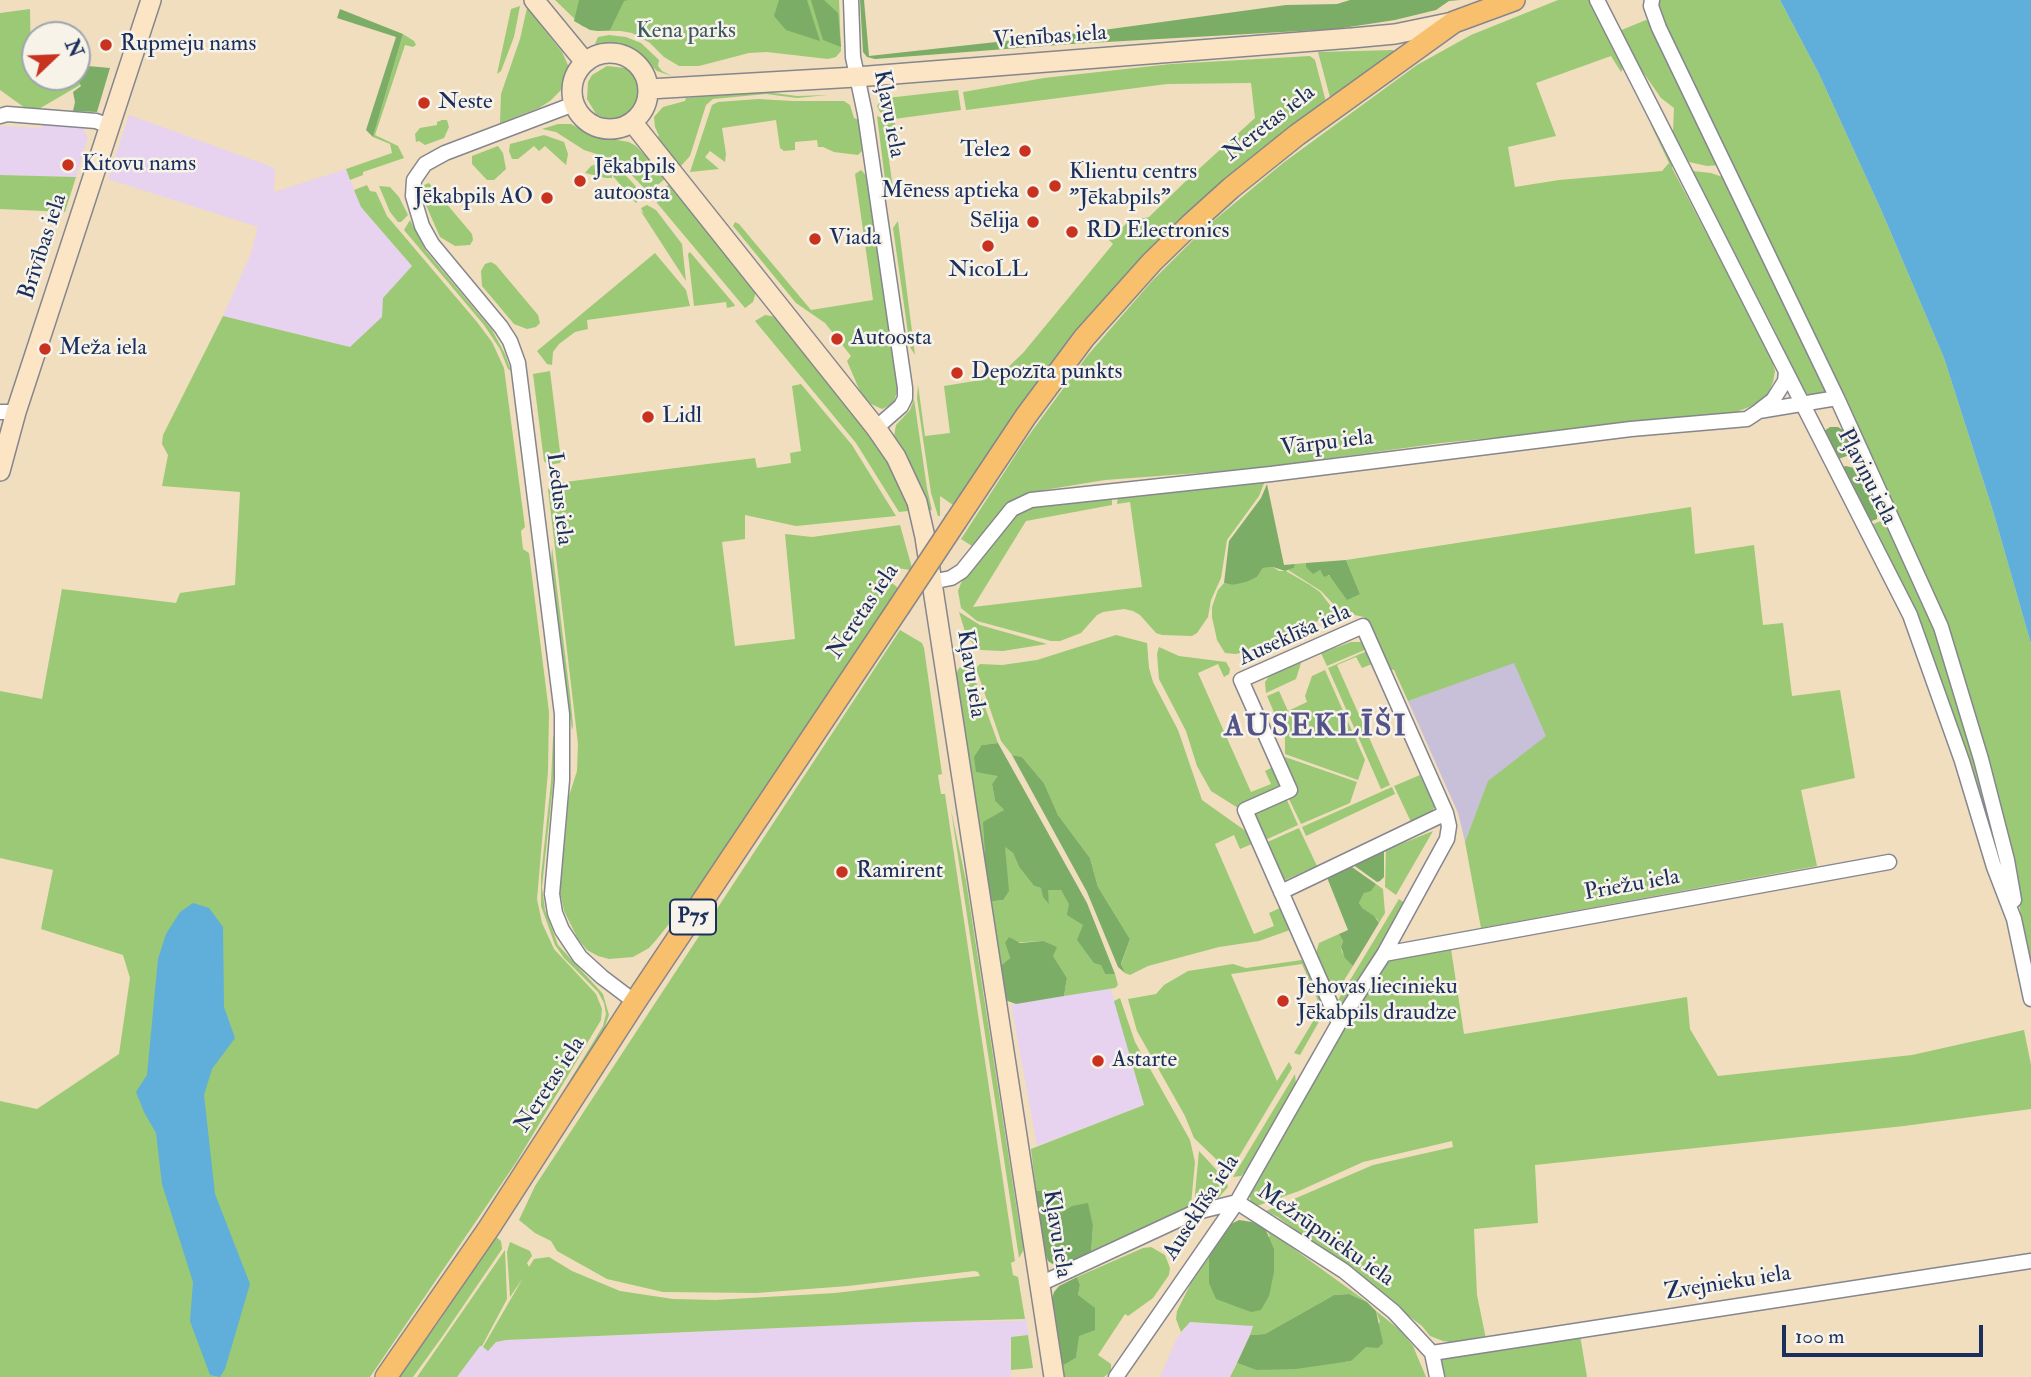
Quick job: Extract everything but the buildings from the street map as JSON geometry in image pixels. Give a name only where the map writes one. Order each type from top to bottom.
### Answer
[{"type":"main road","name":"Brīvības iela","points":[[0,471],[8,412],[152,0]]},
{"type":"main road","points":[[534,0],[585,62]]},
{"type":"main road","name":"Neretas iela","points":[[386,1377],[489,1228],[635,1002],[956,521],[1084,338],[1152,262],[1210,206],[1263,161],[1454,22],[1514,0]]},
{"type":"main road","name":"Vienības iela","points":[[649,89],[856,77],[1352,38],[1395,34],[1454,22]]},
{"type":"main road","points":[[612,53],[626,56],[642,69],[649,89],[648,102],[642,114],[633,123],[620,129],[606,130],[593,126],[581,117],[572,95],[574,77],[585,62],[598,55],[612,53]]},
{"type":"main road","points":[[633,123],[876,428]]},
{"type":"main road","name":"Kļavu iela","points":[[876,428],[896,457],[917,502],[925,537],[1054,1377]]},
{"type":"street","name":"Kļavu iela","points":[[851,0],[853,57],[869,137],[905,388],[905,398],[899,410],[876,428]]},
{"type":"street","name":"Pļaviņu iela","points":[[1597,0],[1910,615],[2014,919],[2031,999]]},
{"type":"street","points":[[1652,0],[1651,6],[1659,29],[1837,398],[1950,651],[2007,860],[2014,901],[2014,919]]},
{"type":"street","name":"Ledus iela","points":[[574,104],[445,153],[425,164],[414,180],[413,197],[422,226],[432,244],[501,327],[510,341],[518,363],[561,705],[562,780],[552,894],[555,913],[570,944],[580,957],[635,1002]]},
{"type":"street","points":[[0,116],[7,114],[96,121],[109,126]]},
{"type":"street","points":[[1759,411],[1773,400],[1785,381],[1786,372]]},
{"type":"street","name":"Vārpu iela","points":[[931,582],[951,578],[962,571],[1012,509],[1031,500],[1631,429],[1747,419],[1759,411],[1837,398]]},
{"type":"street","name":"Auseklīša iela","points":[[1116,1377],[1237,1202],[1339,1023],[1384,954],[1447,839],[1449,827],[1446,813],[1363,626],[1241,680],[1290,790],[1245,810],[1339,1023]]},
{"type":"street","points":[[1281,892],[1446,813]]},
{"type":"street","name":"Priežu iela","points":[[1384,954],[1889,862]]},
{"type":"street","name":"Mežrūpnieku iela","points":[[1040,1284],[1193,1213],[1237,1202],[1344,1271],[1394,1312],[1432,1353]]},
{"type":"street","name":"Zvejnieku iela","points":[[1432,1353],[2031,1261]]},
{"type":"street","points":[[1432,1353],[1437,1377]]},
{"type":"shaded area","points":[[129,115],[275,168],[274,192],[346,169],[361,207],[412,266],[383,298],[383,317],[350,347],[223,316],[250,256],[258,227],[108,179]]},
{"type":"shaded area","points":[[43,122],[80,124],[88,137],[76,177],[0,175],[0,126],[42,128]]},
{"type":"shaded area","points":[[1514,662],[1547,736],[1488,782],[1465,842],[1458,813],[1408,701]]},
{"type":"shaded area","points":[[1111,989],[1144,1105],[1037,1146],[1011,1004]]},
{"type":"shaded area","points":[[1026,1319],[1029,1335],[1017,1335],[1010,1342],[1011,1377],[457,1377],[480,1345],[488,1350],[496,1342],[506,1340]]},
{"type":"shaded area","points":[[1190,1322],[1254,1326],[1230,1377],[1160,1377],[1177,1338]]},
{"type":"green space","name":"Kena parks","points":[[555,0],[839,0],[841,51],[836,57],[828,59],[767,52],[749,53],[699,66],[679,66],[664,57],[650,43],[632,33],[598,31],[582,26]]},
{"type":"green space","points":[[579,0],[628,0],[624,1],[610,30],[598,31],[590,30],[574,21]]},
{"type":"green space","points":[[779,0],[807,0],[820,41],[786,30],[774,16]]},
{"type":"green space","points":[[811,0],[824,0],[838,13],[841,47],[823,40]]},
{"type":"green space","points":[[860,0],[864,0],[869,56],[1096,31],[1286,5],[1337,4],[1350,0],[1460,0],[1449,1],[1436,10],[1395,20],[1336,29],[1071,44],[875,59],[867,57],[863,52]]},
{"type":"green space","points":[[1558,0],[1593,0],[1624,67],[1621,72],[1611,56],[1536,83],[1556,136],[1508,147],[1515,187],[1559,180],[1662,171],[1669,163],[1650,123],[1771,356],[1775,371],[1767,396],[1757,404],[1731,414],[1441,443],[1252,469],[1105,480],[1044,490],[1021,497],[1009,506],[975,548],[961,539],[1024,442],[1087,356],[1152,281],[1206,227],[1283,163],[1417,65],[1471,35]]},
{"type":"green space","points":[[1655,0],[1780,0],[1819,74],[1944,358],[1993,511],[2031,644],[2031,974],[2014,874],[1963,678],[1669,39]]},
{"type":"green space","points":[[520,6],[514,37],[501,71],[497,74],[511,9]]},
{"type":"green space","points":[[527,8],[562,52],[568,65],[568,73],[561,90],[550,101],[500,123],[501,94],[520,39]]},
{"type":"green space","points":[[30,9],[30,21],[21,21],[21,91],[70,91],[37,110],[28,110],[0,90],[0,13]]},
{"type":"green space","points":[[340,9],[403,34],[373,137],[366,130],[396,37],[337,18]]},
{"type":"green space","points":[[1646,20],[1650,21],[1721,165],[1707,166],[1689,162],[1673,132],[1674,108],[1661,98],[1645,75],[1638,70],[1619,31]]},
{"type":"green space","points":[[403,34],[416,45],[405,45],[375,135],[398,146],[404,158],[363,172],[363,175],[350,180],[346,169],[392,153],[390,144],[373,137]]},
{"type":"green space","points":[[598,37],[626,37],[641,43],[659,60],[658,66],[662,71],[672,76],[657,71],[630,49],[595,44]]},
{"type":"green space","points":[[1393,50],[1393,54],[1331,101],[1318,52]]},
{"type":"green space","points":[[1310,56],[1315,60],[1326,102],[1218,185],[1153,245],[1054,359],[953,505],[940,496],[938,516],[931,493],[917,398],[918,385],[925,436],[950,433],[944,386],[987,379],[988,368],[996,377],[1001,374],[1023,353],[1113,244],[1109,240],[1128,222],[1149,217],[1255,118],[1251,83],[1167,84],[966,110],[963,92],[1044,78],[1171,64]]},
{"type":"green space","points":[[91,66],[110,68],[97,112],[73,111],[73,92],[91,91]]},
{"type":"green space","points":[[607,66],[625,68],[632,73],[640,89],[636,106],[622,118],[605,118],[596,114],[587,99],[588,82],[592,75]]},
{"type":"green space","points":[[958,90],[961,110],[894,119],[880,112],[877,106],[881,100],[887,98]]},
{"type":"green space","points":[[766,92],[797,96],[828,95],[797,98],[766,94],[713,99],[706,105],[690,156],[680,167],[657,138],[659,136],[654,117],[663,107],[685,101],[686,98]]},
{"type":"green space","points":[[758,99],[844,101],[850,105],[854,118],[859,120],[862,151],[858,155],[834,152],[818,147],[817,140],[795,142],[795,150],[784,151],[780,148],[776,120],[722,128],[725,162],[710,151],[705,157],[719,169],[690,172],[712,105],[718,102]]},
{"type":"green space","points":[[877,116],[895,123],[898,143],[887,145],[894,196],[889,195],[886,188]]},
{"type":"green space","points":[[447,120],[449,127],[444,138],[425,145],[416,142],[415,134],[420,128],[437,125],[437,122]]},
{"type":"green space","points":[[558,124],[571,124],[593,136],[629,142],[667,177],[653,189],[645,189],[618,161],[584,150],[556,132],[542,129]]},
{"type":"green space","points":[[544,135],[564,142],[568,154],[566,165],[545,146],[539,151],[534,146],[518,159],[512,159],[510,144]]},
{"type":"green space","points":[[498,146],[503,153],[506,169],[494,180],[487,180],[472,164],[472,156]]},
{"type":"green space","points":[[604,161],[619,168],[640,191],[641,197],[636,203],[612,175],[612,178],[606,178],[585,173],[591,166]]},
{"type":"green space","points":[[861,170],[867,176],[898,389],[893,404],[882,409],[869,403],[859,389],[847,361],[851,356],[825,323],[796,303],[733,226],[735,222],[739,224],[811,310],[873,300],[855,174]]},
{"type":"green space","points":[[1693,171],[1725,178],[1826,388],[1824,394],[1811,398],[1801,388],[1776,333]]},
{"type":"green space","points":[[0,175],[76,177],[65,212],[0,209]]},
{"type":"green space","points":[[672,182],[756,292],[753,302],[745,308],[657,203],[655,195]]},
{"type":"green space","points":[[429,183],[472,234],[470,245],[455,246],[440,237],[425,203],[424,185]]},
{"type":"green space","points":[[367,185],[370,191],[376,192],[387,216],[492,342],[504,368],[525,527],[521,531],[523,549],[529,553],[549,712],[548,771],[537,899],[542,923],[554,949],[596,994],[602,1009],[601,1020],[517,1161],[370,1377],[0,1377],[0,1101],[37,1109],[119,1054],[130,978],[123,955],[41,929],[53,870],[0,858],[0,691],[42,699],[62,589],[176,603],[180,593],[235,585],[240,492],[162,486],[168,455],[162,444],[163,435],[223,316],[350,347],[382,317],[383,298],[412,266],[361,207],[354,190]]},
{"type":"green space","points":[[379,186],[390,187],[399,197],[408,215],[401,222],[390,212]]},
{"type":"green space","points":[[647,205],[656,210],[682,244],[686,281],[640,210],[644,214],[641,208]]},
{"type":"green space","points":[[410,220],[426,251],[492,330],[511,371],[484,325],[404,230]]},
{"type":"green space","points":[[898,221],[915,355],[910,347],[893,228]]},
{"type":"green space","points":[[690,252],[735,306],[727,308],[726,302],[694,306],[688,254]]},
{"type":"green space","points":[[655,253],[686,290],[690,306],[587,320],[588,329],[575,332],[559,344],[553,352],[552,365],[547,364],[537,351]]},
{"type":"green space","points":[[491,262],[538,315],[540,323],[536,327],[527,329],[514,324],[482,286],[481,271],[485,264]]},
{"type":"green space","points":[[765,315],[777,317],[884,454],[893,468],[908,511],[899,512],[856,443],[755,321]]},
{"type":"green space","points":[[550,371],[561,460],[560,463],[548,465],[544,461],[533,374]]},
{"type":"green space","points":[[801,384],[852,445],[896,516],[796,526],[745,515],[745,539],[722,542],[735,646],[795,639],[785,534],[812,537],[900,525],[912,568],[897,568],[885,577],[898,588],[898,592],[725,854],[657,939],[649,948],[633,957],[609,959],[598,956],[587,950],[578,939],[564,911],[560,892],[569,796],[577,771],[578,744],[548,489],[557,483],[755,458],[757,468],[791,463],[790,453],[801,451],[792,386]]},
{"type":"green space","points":[[914,399],[932,510],[927,511],[894,436],[896,425],[910,410]]},
{"type":"green space","points":[[1830,427],[1838,427],[1846,432],[1853,445],[1847,456],[1838,459],[1824,431]]},
{"type":"green space","points":[[1842,467],[1858,469],[1865,476],[1866,492],[1873,493],[1878,503],[1877,519],[1869,522]]},
{"type":"green space","points":[[1265,481],[1259,496],[1227,540],[1221,578],[1211,600],[1208,617],[1192,636],[1156,633],[1140,615],[1124,609],[1103,612],[1081,633],[1060,641],[1051,641],[977,621],[961,608],[958,591],[961,583],[994,536],[1024,510],[1038,505],[1111,496],[1112,499],[1112,505],[1026,521],[973,607],[1142,587],[1130,502],[1117,504],[1118,496]]},
{"type":"green space","points":[[1267,484],[1284,565],[1295,564],[1294,568],[1285,571],[1273,567],[1263,568],[1257,577],[1246,582],[1232,585],[1224,583],[1229,541],[1261,498]]},
{"type":"green space","points":[[1691,507],[1695,554],[1754,545],[1763,625],[1783,623],[1792,696],[1840,690],[1855,778],[1801,790],[1817,866],[1481,928],[1465,842],[1488,781],[1546,736],[1514,663],[1408,701],[1364,617],[1341,612],[1321,591],[1288,570],[1294,568],[1295,564],[1306,563],[1306,567],[1319,570],[1360,594],[1346,560]]},
{"type":"green space","points":[[1888,518],[1949,661],[2009,895],[1871,525]]},
{"type":"green space","points":[[552,547],[571,703],[572,730],[551,564]]},
{"type":"green space","points":[[1346,560],[1360,594],[1347,600],[1329,575],[1324,577],[1320,570],[1313,574],[1306,567],[1306,563]]},
{"type":"green space","points":[[1273,567],[1286,571],[1320,592],[1336,613],[1257,648],[1236,654],[1225,653],[1217,640],[1212,617],[1212,607],[1218,590],[1224,583],[1232,585],[1257,577],[1263,568]]},
{"type":"green space","points":[[959,612],[980,625],[1047,644],[1003,651],[980,650],[967,638]]},
{"type":"green space","points":[[900,630],[922,643],[924,648],[942,774],[938,775],[941,794],[945,794],[1015,1261],[1011,1263],[1013,1275],[1018,1277],[1025,1319],[506,1340],[496,1342],[488,1351],[483,1347],[523,1278],[510,1297],[507,1252],[510,1242],[530,1251],[532,1256],[527,1263],[529,1267],[534,1259],[549,1257],[572,1271],[620,1291],[673,1299],[715,1300],[835,1293],[980,1276],[974,1271],[848,1286],[756,1293],[663,1292],[607,1279],[557,1251],[551,1241],[519,1220],[535,1186]]},
{"type":"green space","points":[[1116,635],[1147,643],[1153,682],[1178,730],[1202,800],[1247,832],[1252,844],[1240,849],[1234,835],[1215,844],[1254,934],[1274,926],[1269,913],[1280,908],[1290,930],[1259,941],[1219,947],[1148,966],[1130,975],[1125,973],[1121,965],[1130,939],[1098,887],[1090,858],[1058,815],[1044,783],[1022,757],[1012,755],[1001,741],[976,668],[980,664],[1002,665],[1037,660]]},
{"type":"green space","points":[[1351,642],[1362,642],[1367,649],[1327,666],[1321,653]]},
{"type":"green space","points":[[1159,647],[1179,656],[1226,662],[1230,669],[1229,674],[1224,677],[1218,664],[1198,673],[1251,792],[1271,784],[1265,771],[1273,767],[1282,787],[1238,808],[1211,791],[1197,766],[1186,731],[1159,679]]},
{"type":"green space","points":[[1367,651],[1372,664],[1362,668],[1356,657],[1337,665],[1390,785],[1381,789],[1328,668]]},
{"type":"green space","points":[[1302,660],[1296,679],[1266,693],[1265,682],[1270,675]]},
{"type":"green space","points":[[970,666],[998,743],[982,745],[999,776],[992,784],[995,801],[1004,810],[985,853],[980,856],[955,676],[959,668]]},
{"type":"green space","points":[[1325,670],[1365,760],[1358,780],[1285,754],[1285,738],[1267,696],[1279,691],[1288,711],[1307,702],[1305,696],[1312,676]]},
{"type":"green space","points":[[555,734],[555,765],[542,887],[545,910],[558,945],[603,994],[609,1015],[603,1032],[521,1166],[520,1162],[603,1026],[606,1014],[598,992],[564,958],[555,945],[541,906],[541,876]]},
{"type":"green space","points":[[998,743],[1087,903],[1115,974],[1105,974],[1101,965],[1094,963],[1077,940],[1083,925],[1067,915],[1069,904],[1061,890],[1048,890],[1049,904],[1043,897],[1041,888],[1034,886],[1019,867],[1013,853],[1005,847],[1009,891],[1003,900],[987,902],[980,856],[985,853],[983,822],[1004,810],[995,801],[992,784],[998,776],[976,772],[974,757],[982,745]]},
{"type":"green space","points":[[1012,755],[1022,757],[1044,783],[1058,815],[1090,858],[1098,887],[1130,939],[1121,964],[1125,973],[1118,967],[1087,892]]},
{"type":"green space","points":[[1285,757],[1357,782],[1350,803],[1301,824],[1288,797]]},
{"type":"green space","points":[[1420,775],[1435,807],[1431,812],[1411,822],[1394,786]]},
{"type":"green space","points":[[1392,787],[1395,794],[1306,836],[1302,827]]},
{"type":"green space","points":[[1286,798],[1298,825],[1261,842],[1254,814],[1257,810]]},
{"type":"green space","points":[[951,810],[966,881],[1020,1230],[1024,1241],[1019,1258]]},
{"type":"green space","points":[[1299,828],[1317,866],[1285,880],[1280,877],[1263,844]]},
{"type":"green space","points":[[1433,831],[1396,895],[1385,887],[1386,847],[1396,846]]},
{"type":"green space","points":[[1004,846],[1013,853],[1019,867],[1034,886],[1041,888],[1049,903],[1047,890],[1061,890],[1084,925],[1105,974],[1115,974],[1118,985],[1115,988],[1064,996],[1067,978],[1043,941],[1005,943],[1010,958],[998,968],[987,902],[1003,900]]},
{"type":"green space","points":[[1384,849],[1384,877],[1380,881],[1377,882],[1352,864]]},
{"type":"green space","points":[[1349,865],[1376,884],[1371,891],[1364,893],[1359,903],[1379,923],[1353,966],[1345,958],[1341,947],[1343,941],[1339,934],[1348,930],[1328,880],[1328,876]]},
{"type":"green space","points":[[1376,884],[1383,889],[1385,913],[1379,923],[1361,908],[1359,903],[1364,893]]},
{"type":"green space","points":[[1399,899],[1405,903],[1348,1000],[1341,1006],[1335,1005]]},
{"type":"green space","points":[[1339,934],[1343,941],[1342,952],[1353,966],[1332,1000],[1316,953],[1319,943]]},
{"type":"green space","points":[[1009,937],[1020,943],[1043,941],[1057,947],[1053,956],[1067,978],[1064,996],[1016,1004],[1005,1000],[998,968],[1010,958],[1005,943]]},
{"type":"green space","points":[[1451,949],[1464,1034],[1687,997],[1690,1029],[1718,1076],[1912,1055],[2024,1030],[2031,1065],[2031,1109],[1904,1126],[1535,1165],[1538,1223],[1474,1229],[1477,1295],[1486,1339],[1455,1343],[1443,1341],[1430,1336],[1422,1326],[1278,1217],[1266,1211],[1373,1165],[1453,1147],[1452,1141],[1363,1162],[1299,1191],[1257,1206],[1251,1203],[1248,1190],[1384,961]]},
{"type":"green space","points":[[1302,960],[1325,1011],[1300,1055],[1294,1053],[1321,1008],[1302,964],[1231,974],[1277,1081],[1289,1062],[1292,1068],[1228,1175],[1194,1138],[1185,1116],[1137,1031],[1128,999],[1156,994],[1164,985],[1188,971],[1233,964],[1246,968]]},
{"type":"green space","points":[[1120,998],[1135,1042],[1190,1140],[1195,1162],[1191,1205],[1189,1209],[1091,1253],[1093,1226],[1061,1213],[1058,1191],[1036,1191],[1031,1149],[1144,1105],[1114,1001]]},
{"type":"green space","points":[[1295,1074],[1296,1085],[1248,1168],[1241,1176],[1233,1177]]},
{"type":"green space","points":[[1199,1151],[1226,1180],[1228,1187],[1215,1202],[1197,1207],[1195,1194]]},
{"type":"green space","points":[[1036,1191],[1058,1191],[1061,1213],[1072,1206],[1088,1203],[1093,1226],[1091,1253],[1062,1265],[1054,1265],[1048,1261]]},
{"type":"green space","points":[[1239,1220],[1265,1228],[1274,1249],[1274,1272],[1269,1296],[1261,1310],[1251,1312],[1216,1299],[1209,1283],[1209,1257],[1229,1225]]},
{"type":"green space","points":[[1265,1228],[1367,1302],[1349,1294],[1334,1295],[1265,1334],[1250,1335],[1253,1326],[1190,1322],[1181,1332],[1176,1319],[1177,1311],[1191,1283],[1209,1257],[1209,1283],[1270,1236]]},
{"type":"green space","points":[[495,1236],[501,1241],[502,1249],[413,1377],[399,1377],[440,1320]]},
{"type":"green space","points":[[1151,1247],[1165,1255],[1170,1268],[1169,1275],[1153,1298],[1128,1316],[1125,1314],[1098,1355],[1111,1364],[1111,1371],[1104,1377],[1062,1377],[1062,1366],[1076,1358],[1080,1285],[1077,1277]]},
{"type":"green space","points":[[505,1250],[507,1299],[482,1346],[457,1377],[417,1377]]},
{"type":"green space","points":[[1077,1277],[1080,1285],[1078,1295],[1095,1308],[1095,1330],[1079,1336],[1076,1358],[1062,1366],[1052,1299],[1059,1286]]},
{"type":"green space","points":[[1349,1294],[1367,1302],[1376,1311],[1383,1343],[1378,1348],[1366,1347],[1351,1361],[1296,1369],[1256,1370],[1237,1363],[1250,1335],[1265,1334],[1334,1295]]},
{"type":"green space","points":[[1376,1311],[1400,1330],[1413,1346],[1426,1377],[1230,1377],[1237,1363],[1256,1370],[1351,1361],[1380,1322]]},
{"type":"green space","points":[[1028,1335],[1033,1368],[1011,1370],[1011,1337]]},
{"type":"green space","points":[[1580,1335],[1587,1377],[1442,1377],[1440,1360],[1444,1357]]},
{"type":"water","points":[[1780,0],[2031,0],[2031,644],[1993,511],[1944,358],[1819,74]]},
{"type":"water","points":[[193,903],[209,908],[223,927],[224,1007],[235,1038],[212,1069],[204,1095],[215,1194],[250,1284],[225,1369],[220,1377],[210,1375],[190,1321],[193,1282],[162,1184],[156,1133],[136,1092],[147,1075],[158,959],[166,934],[180,912]]},
{"type":"place","name":"Rupmeju nams","points":[[106,45]]},
{"type":"place","name":"Neste","points":[[424,103]]},
{"type":"place","name":"Tele2","points":[[1025,151]]},
{"type":"place","name":"Kitovu nams","points":[[68,165]]},
{"type":"place","name":"Jēkabpils autoosta","points":[[580,181]]},
{"type":"place","name":"Klientu centrs \"Jēkabpils\"","points":[[1055,186]]},
{"type":"place","name":"Mēness aptieka","points":[[1033,192]]},
{"type":"place","name":"Jēkabpils AO","points":[[547,198]]},
{"type":"place","name":"Sēlija","points":[[1033,222]]},
{"type":"place","name":"RD Electronics","points":[[1072,232]]},
{"type":"place","name":"Viada","points":[[815,239]]},
{"type":"place","name":"NicoLL","points":[[988,246]]},
{"type":"place","name":"Autoosta","points":[[837,339]]},
{"type":"place","name":"Meža iela","points":[[45,349]]},
{"type":"place","name":"Depozīta punkts","points":[[957,373]]},
{"type":"place","name":"Lidl","points":[[648,417]]},
{"type":"place","name":"Ramirent","points":[[842,872]]},
{"type":"place","name":"Jehovas liecinieku Jēkabpils draudze","points":[[1283,1001]]},
{"type":"place","name":"Astarte","points":[[1098,1061]]},
{"type":"district","name":"AUSEKLĪŠI","points":[[1316,729]]}]
